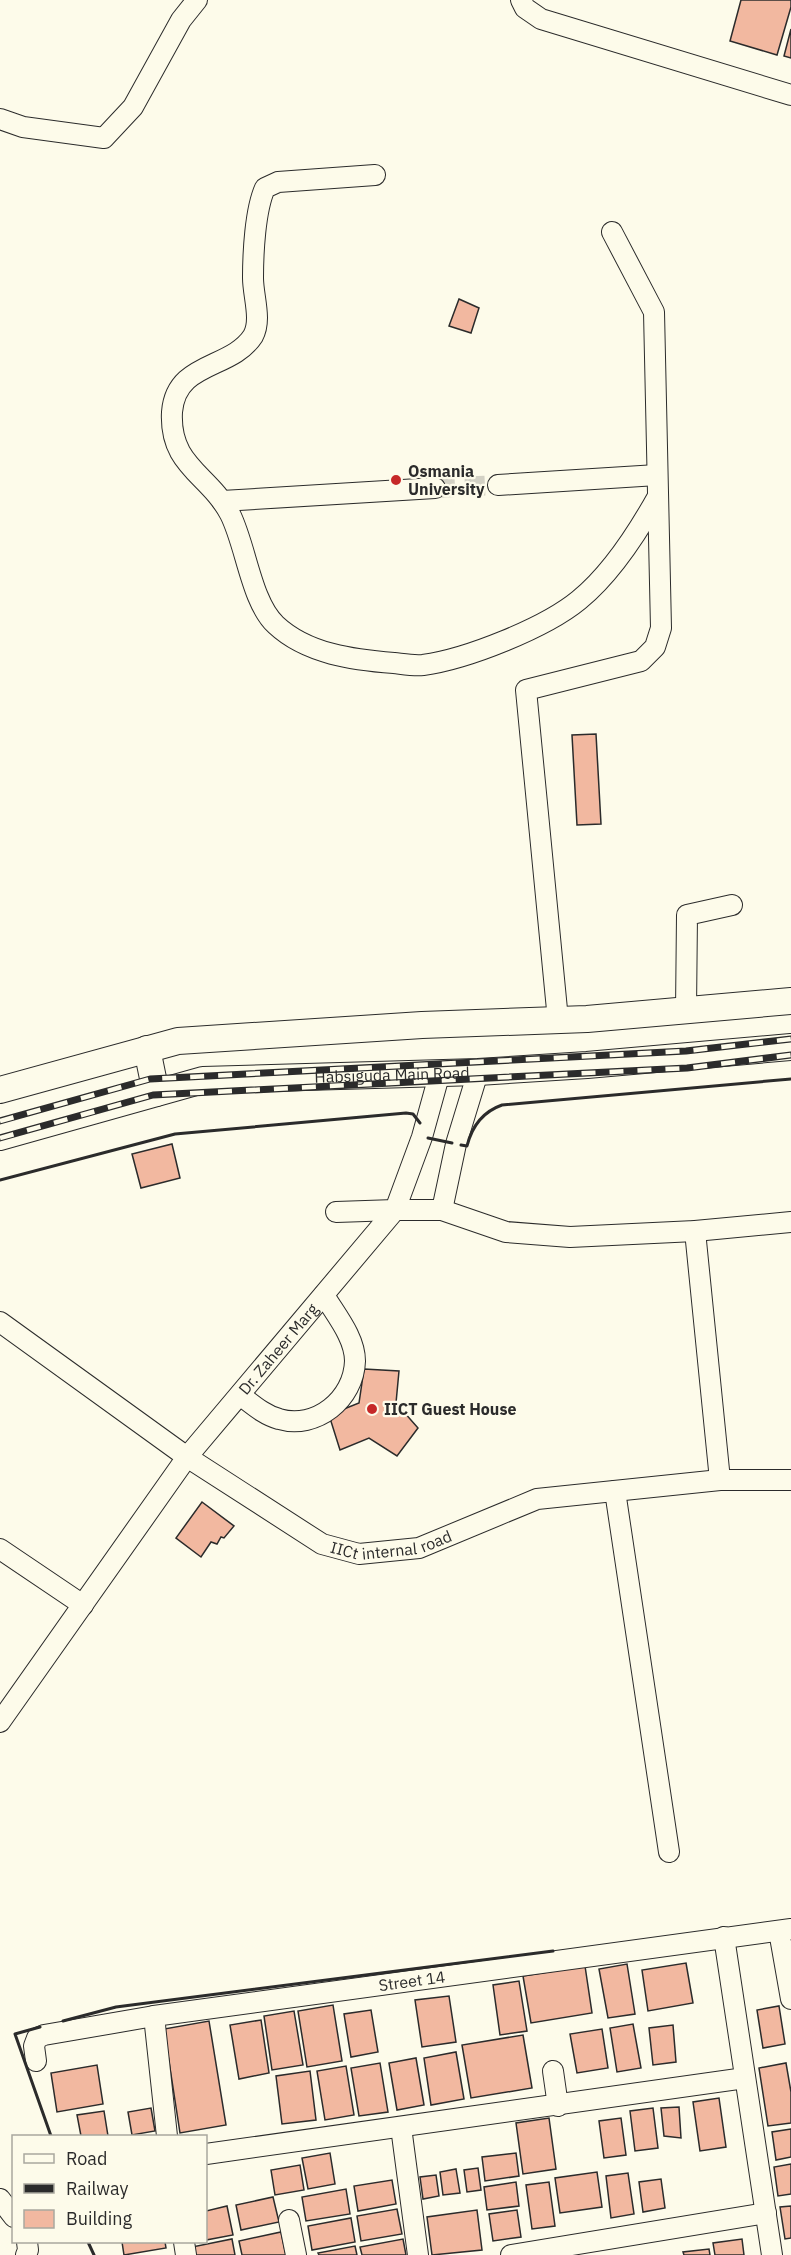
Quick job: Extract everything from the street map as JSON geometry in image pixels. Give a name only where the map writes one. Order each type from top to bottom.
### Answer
[{"type":"main road","points":[[0,1090],[178,1041],[422,1025],[558,1020],[791,1001]]},
{"type":"main road","name":"Habsiguda Main Road","points":[[0,1137],[203,1080],[478,1072],[791,1047]]},
{"type":"main road","points":[[147,1050],[156,1093]]},
{"type":"street","points":[[181,0],[182,20]]},
{"type":"street","points":[[0,119],[23,127],[104,138],[134,107],[182,20],[197,0]]},
{"type":"street","points":[[504,0],[523,4],[541,19],[791,95]]},
{"type":"street","points":[[375,175],[278,182],[265,188],[259,201],[254,266],[257,321],[254,333],[245,346],[187,378],[179,388],[172,411],[174,440],[190,467],[222,501],[238,531],[261,602],[275,624],[301,643],[335,656],[422,665],[493,645],[526,631],[578,601],[624,549],[641,526],[658,496]]},
{"type":"street","points":[[558,1020],[526,690],[641,661],[655,647],[661,628],[654,312],[612,232]]},
{"type":"street","points":[[498,484],[657,475]]},
{"type":"street","points":[[222,501],[435,488]]},
{"type":"street","points":[[686,1010],[687,915],[732,905]]},
{"type":"street","name":"Dr. Zaheer Marg","points":[[0,1722],[187,1457],[395,1210],[422,1137],[441,1072]]},
{"type":"street","points":[[442,1210],[456,1144],[478,1072]]},
{"type":"street","points":[[336,1212],[442,1210],[506,1232],[570,1237],[695,1231],[791,1222]]},
{"type":"street","points":[[695,1231],[720,1480]]},
{"type":"street","points":[[240,1395],[268,1415],[292,1422],[324,1414],[338,1402],[350,1382],[355,1361],[351,1341],[324,1295]]},
{"type":"street","points":[[0,1322],[187,1457]]},
{"type":"street","name":"IICt internal road","points":[[187,1457],[322,1544],[359,1554],[419,1548],[537,1499],[720,1480],[791,1480]]},
{"type":"street","points":[[615,1491],[669,1852]]},
{"type":"street","points":[[0,1549],[83,1605]]},
{"type":"street","points":[[785,1930],[791,1999]]},
{"type":"street","name":"Street 14","points":[[36,2061],[34,2046],[37,2038],[44,2035],[154,2016],[785,1930]]},
{"type":"street","points":[[724,1937],[772,2255]]},
{"type":"street","points":[[154,2016],[167,2135]]},
{"type":"street","points":[[553,2071],[558,2106]]},
{"type":"street","points":[[207,2154],[746,2078]]},
{"type":"street","points":[[401,2127],[418,2255]]},
{"type":"street","points":[[0,2199],[12,2214]]},
{"type":"street","points":[[511,2255],[766,2213]]},
{"type":"street","points":[[289,2220],[296,2255]]},
{"type":"building","points":[[741,0],[791,0],[777,55],[730,41]]},
{"type":"building","points":[[791,29],[791,58],[784,56]]},
{"type":"building","points":[[459,299],[479,308],[471,333],[449,326]]},
{"type":"building","points":[[596,734],[601,824],[577,825],[572,735]]},
{"type":"building","points":[[172,1144],[180,1178],[141,1188],[132,1154]]},
{"type":"building","name":"IICT Guest House","points":[[364,1369],[399,1371],[396,1403],[418,1428],[397,1456],[369,1438],[340,1450],[329,1415],[359,1403]]},
{"type":"building","points":[[202,1502],[234,1526],[224,1538],[221,1537],[217,1544],[211,1542],[201,1557],[176,1538]]},
{"type":"building","points":[[686,1963],[693,2003],[648,2011],[642,1970]]},
{"type":"building","points":[[627,1964],[635,2014],[608,2018],[599,1969]]},
{"type":"building","points":[[585,1966],[592,2013],[531,2023],[523,1976]]},
{"type":"building","points":[[519,1981],[527,2031],[500,2035],[493,1985]]},
{"type":"building","points":[[449,1996],[456,2042],[422,2047],[415,2000]]},
{"type":"building","points":[[333,2005],[342,2061],[307,2067],[298,2011]]},
{"type":"building","points":[[779,2006],[785,2044],[763,2048],[757,2010]]},
{"type":"building","points":[[371,2010],[378,2052],[351,2057],[344,2014]]},
{"type":"building","points":[[294,2011],[303,2065],[272,2070],[264,2016]]},
{"type":"building","points":[[261,2020],[269,2073],[239,2079],[230,2025]]},
{"type":"building","points":[[209,2021],[226,2125],[180,2133],[164,2029]]},
{"type":"building","points":[[633,2024],[641,2068],[617,2072],[610,2028]]},
{"type":"building","points":[[673,2025],[676,2062],[653,2065],[649,2028]]},
{"type":"building","points":[[602,2029],[608,2068],[577,2073],[570,2034]]},
{"type":"building","points":[[523,2035],[532,2088],[471,2098],[462,2045]]},
{"type":"building","points":[[456,2052],[464,2099],[431,2105],[424,2058]]},
{"type":"building","points":[[416,2058],[424,2105],[397,2110],[389,2063]]},
{"type":"building","points":[[380,2063],[388,2112],[359,2116],[351,2068]]},
{"type":"building","points":[[786,2063],[791,2092],[791,2123],[768,2126],[759,2068]]},
{"type":"building","points":[[97,2065],[103,2104],[57,2112],[51,2073]]},
{"type":"building","points":[[346,2066],[354,2115],[325,2120],[317,2071]]},
{"type":"building","points":[[310,2071],[316,2120],[282,2124],[276,2076]]},
{"type":"building","points":[[719,2098],[726,2147],[700,2151],[693,2102]]},
{"type":"building","points":[[679,2107],[681,2138],[664,2136],[661,2108]]},
{"type":"building","points":[[151,2108],[155,2131],[132,2135],[128,2112]]},
{"type":"building","points":[[653,2108],[658,2148],[635,2151],[630,2111]]},
{"type":"building","points":[[104,2111],[108,2135],[81,2135],[77,2115]]},
{"type":"building","points":[[549,2118],[556,2169],[523,2174],[516,2123]]},
{"type":"building","points":[[621,2118],[626,2155],[604,2158],[599,2121]]},
{"type":"building","points":[[791,2129],[791,2157],[776,2160],[772,2132]]},
{"type":"building","points":[[330,2153],[335,2184],[308,2189],[302,2158]]},
{"type":"building","points":[[516,2153],[519,2176],[485,2181],[482,2157]]},
{"type":"building","points":[[791,2164],[791,2194],[778,2196],[774,2167]]},
{"type":"building","points":[[300,2165],[304,2190],[275,2195],[271,2170]]},
{"type":"building","points":[[478,2168],[481,2190],[467,2192],[464,2170]]},
{"type":"building","points":[[456,2169],[460,2193],[443,2195],[440,2172]]},
{"type":"building","points":[[597,2172],[602,2207],[560,2213],[555,2178]]},
{"type":"building","points":[[628,2173],[634,2214],[611,2218],[606,2176]]},
{"type":"building","points":[[436,2175],[439,2196],[423,2199],[420,2177]]},
{"type":"building","points":[[661,2179],[665,2208],[643,2212],[639,2182]]},
{"type":"building","points":[[392,2180],[396,2204],[358,2211],[354,2186]]},
{"type":"building","points":[[516,2182],[519,2206],[487,2210],[484,2187]]},
{"type":"building","points":[[549,2182],[555,2226],[532,2229],[526,2185]]},
{"type":"building","points":[[346,2189],[350,2214],[306,2221],[302,2197]]},
{"type":"building","points":[[273,2197],[279,2222],[241,2230],[236,2205]]},
{"type":"building","points":[[227,2206],[233,2235],[207,2240],[207,2211]]},
{"type":"building","points":[[791,2206],[791,2238],[785,2239],[780,2207]]},
{"type":"building","points":[[397,2209],[402,2234],[361,2241],[357,2216]]},
{"type":"building","points":[[477,2210],[482,2250],[432,2255],[427,2217]]},
{"type":"building","points":[[517,2210],[521,2237],[493,2241],[489,2214]]},
{"type":"building","points":[[351,2218],[355,2242],[312,2250],[308,2226]]},
{"type":"building","points":[[281,2232],[286,2255],[242,2255],[239,2241]]},
{"type":"building","points":[[232,2239],[235,2255],[194,2255],[192,2247]]},
{"type":"building","points":[[403,2239],[406,2255],[362,2255],[360,2247]]},
{"type":"building","points":[[742,2239],[744,2255],[715,2255],[713,2243]]},
{"type":"building","points":[[122,2243],[165,2243],[166,2248],[124,2255]]},
{"type":"building","points":[[355,2246],[357,2255],[319,2255],[318,2253]]},
{"type":"building","points":[[709,2249],[710,2255],[684,2255],[683,2252]]},
{"type":"tunnel","points":[[435,488],[498,485]]},
{"type":"railway","points":[[0,1121],[150,1079],[686,1051],[791,1039]]},
{"type":"railway","points":[[0,1138],[153,1095],[687,1068],[791,1055]]},
{"type":"wall","points":[[461,1145],[467,1146],[475,1126],[483,1116],[502,1105],[791,1079]]},
{"type":"wall","points":[[0,1180],[175,1134],[406,1113],[413,1114],[420,1123]]},
{"type":"wall","points":[[428,1138],[452,1143]]},
{"type":"wall","points":[[63,2021],[116,2007],[553,1951]]},
{"type":"wall","points":[[40,2027],[15,2034],[51,2135]]},
{"type":"wall","points":[[88,2243],[94,2255]]},
{"type":"place","name":"Osmania University","points":[[396,480]]},
{"type":"place","name":"IICT Guest House","points":[[372,1409]]}]
